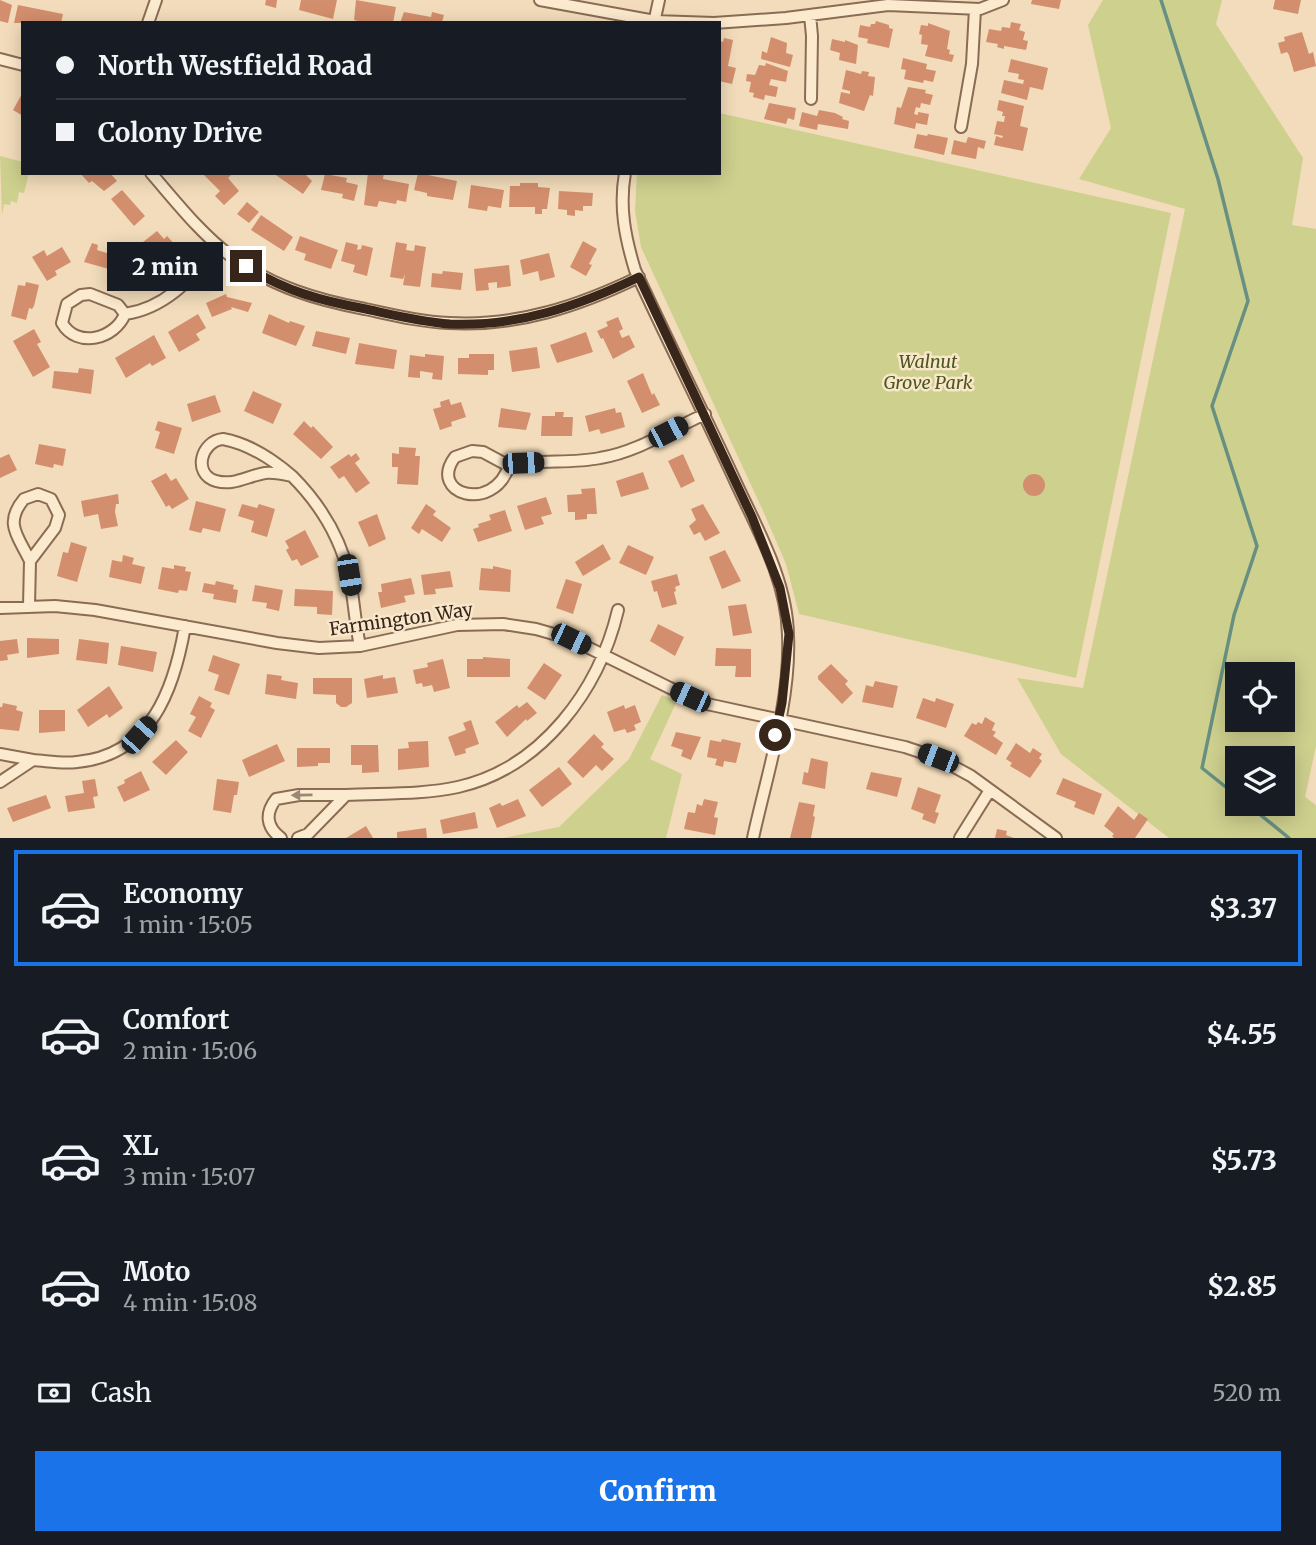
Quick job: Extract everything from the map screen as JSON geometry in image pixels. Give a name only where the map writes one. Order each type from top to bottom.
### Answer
[{"type":"street","points":[[149,21],[156,0]]},
{"type":"street","points":[[540,0],[650,21]]},
{"type":"street","points":[[655,21],[659,0]]},
{"type":"street","points":[[721,22],[744,22],[888,5],[975,9],[995,5],[1003,0]]},
{"type":"street","points":[[961,127],[971,64],[975,9]]},
{"type":"street","points":[[810,15],[811,99]]},
{"type":"street","points":[[0,60],[21,65]]},
{"type":"street","points":[[153,175],[204,234],[219,247],[258,274],[310,298],[450,324],[517,320],[609,293],[639,277]]},
{"type":"street","points":[[625,175],[625,237],[639,277],[752,517],[780,588],[789,634],[779,719],[753,838]]},
{"type":"street","points":[[125,313],[118,306],[100,297],[81,295],[67,304],[62,323],[72,336],[96,338],[114,327],[125,313],[140,310],[176,292],[219,247]]},
{"type":"street","points":[[509,466],[497,486],[481,495],[459,492],[449,481],[447,474],[455,457],[472,451],[498,458],[509,466],[523,463],[574,462],[620,454],[705,415]]},
{"type":"street","points":[[292,476],[274,472],[236,482],[215,481],[203,471],[203,453],[206,446],[215,440],[231,441],[267,456],[292,476],[320,507],[339,543],[349,575],[360,646]]},
{"type":"street","points":[[29,606],[30,561],[15,532],[14,518],[15,511],[24,499],[38,494],[51,499],[56,506],[58,521],[30,561]]},
{"type":"street","name":"Farmington Way","points":[[0,608],[29,606],[95,610],[306,647],[360,646],[457,625],[503,624],[553,633],[707,704],[923,752],[954,766],[1056,838]]},
{"type":"street","points":[[281,838],[274,833],[268,815],[276,799],[299,794],[409,793],[475,783],[493,776],[540,746],[562,724],[603,655],[618,610]]},
{"type":"street","points":[[0,754],[63,763],[89,760],[108,754],[132,741],[148,725],[167,695],[185,626]]},
{"type":"street","points":[[0,782],[33,760]]},
{"type":"street","points":[[960,838],[990,790]]},
{"type":"street","points":[[298,838],[308,834],[346,795]]},
{"type":"green space","points":[[1103,0],[1222,0],[1216,24],[1303,158],[1292,225],[1316,229],[1316,746],[1305,797],[1316,805],[1316,838],[1169,838],[1061,754],[1017,678],[1083,688],[1185,209],[1079,179],[1111,128],[1088,25]]},
{"type":"green space","name":"Walnut Grove Park","points":[[721,113],[1171,213],[1076,678],[799,614],[786,564],[641,247],[635,211],[637,175],[721,175]]},
{"type":"green space","points":[[0,156],[21,161],[21,175],[28,175],[24,193],[19,192],[17,203],[11,201],[10,205],[4,204],[2,215]]},
{"type":"green space","points":[[662,695],[677,701],[650,759],[682,774],[666,838],[503,838],[559,827],[629,759]]},
{"type":"building","points":[[0,0],[12,5],[8,23],[0,21]]},
{"type":"building","points":[[266,0],[277,0],[276,8],[265,5]]},
{"type":"building","points":[[301,0],[337,0],[333,19],[299,10]]},
{"type":"building","points":[[356,0],[396,7],[393,21],[354,20]]},
{"type":"building","points":[[1032,0],[1061,0],[1059,9],[1031,4]]},
{"type":"building","points":[[1275,0],[1301,0],[1298,14],[1273,9]]},
{"type":"building","points":[[18,5],[63,14],[61,21],[14,23]]},
{"type":"building","points":[[404,12],[431,17],[432,12],[444,15],[442,21],[401,21]]},
{"type":"building","points":[[876,21],[893,29],[889,48],[867,43],[868,39],[858,37],[860,25],[870,27]]},
{"type":"building","points":[[1011,22],[1021,24],[1019,30],[1025,32],[1023,40],[1028,41],[1026,50],[1004,46],[1004,49],[997,47],[998,44],[986,42],[989,29],[1001,31],[1002,27],[1010,28]]},
{"type":"building","points":[[928,23],[950,31],[947,49],[950,50],[949,54],[954,55],[952,62],[925,56],[928,45],[921,44],[922,35],[919,34],[921,25],[928,26]]},
{"type":"building","points":[[1302,32],[1309,54],[1313,52],[1316,66],[1294,72],[1289,55],[1287,52],[1281,54],[1278,43],[1285,41],[1284,37]]},
{"type":"building","points":[[771,37],[787,43],[786,53],[793,55],[790,67],[761,59],[762,51],[767,53]]},
{"type":"building","points":[[724,38],[733,40],[728,66],[736,68],[732,84],[721,81],[721,41]]},
{"type":"building","points":[[832,39],[858,45],[856,64],[839,60],[840,53],[830,50]]},
{"type":"building","points":[[903,58],[927,64],[926,69],[936,71],[933,82],[904,79],[906,70],[901,69]]},
{"type":"building","points":[[1011,59],[1048,68],[1043,90],[1030,87],[1027,100],[1001,93],[1004,80],[1023,84],[1024,80],[1018,79],[1019,74],[1008,72]]},
{"type":"building","points":[[766,63],[788,71],[786,82],[771,79],[769,85],[778,87],[776,97],[765,95],[764,100],[753,97],[754,93],[749,92],[751,82],[746,81],[747,74],[755,75],[759,65],[765,66]]},
{"type":"building","points":[[846,70],[861,74],[862,71],[869,72],[868,76],[875,77],[873,96],[870,95],[864,111],[839,103],[841,92],[850,94],[850,91],[842,89]]},
{"type":"building","points":[[908,87],[926,90],[925,93],[933,95],[930,105],[921,103],[920,108],[916,107],[914,114],[929,114],[927,125],[916,123],[915,129],[894,124],[897,107],[901,108]]},
{"type":"building","points":[[21,96],[21,115],[13,110]]},
{"type":"building","points":[[999,100],[1024,106],[1020,126],[1028,128],[1023,151],[994,145],[996,136],[1003,136],[994,134],[997,121],[1004,122],[1005,116],[997,110]]},
{"type":"building","points":[[769,103],[796,108],[794,120],[788,118],[786,124],[764,119]]},
{"type":"building","points":[[819,110],[843,117],[842,119],[849,121],[848,129],[818,124],[817,130],[799,126],[802,112],[817,116]]},
{"type":"building","points":[[917,134],[948,138],[944,155],[914,148]]},
{"type":"building","points":[[968,137],[986,141],[984,149],[978,147],[976,159],[951,154],[954,140],[966,143]]},
{"type":"building","points":[[82,175],[112,175],[117,181],[104,191],[92,181],[89,183]]},
{"type":"building","points":[[204,175],[231,175],[228,178],[239,191],[224,205],[215,196],[220,191]]},
{"type":"building","points":[[276,175],[306,175],[312,181],[303,194]]},
{"type":"building","points":[[325,175],[347,178],[346,182],[358,185],[354,201],[342,198],[343,194],[321,190]]},
{"type":"building","points":[[368,175],[384,175],[383,179],[409,184],[406,202],[397,200],[396,204],[379,201],[377,207],[364,205]]},
{"type":"building","points":[[418,175],[457,181],[453,200],[427,196],[427,193],[414,190]]},
{"type":"building","points":[[520,183],[538,183],[538,187],[550,188],[547,209],[542,209],[542,214],[535,214],[535,207],[509,207],[510,186],[520,186]]},
{"type":"building","points":[[471,185],[504,190],[501,208],[488,206],[487,211],[468,208]]},
{"type":"building","points":[[122,190],[145,216],[134,226],[111,199]]},
{"type":"building","points":[[559,191],[593,193],[592,206],[583,206],[583,211],[575,210],[575,216],[567,215],[567,210],[558,209]]},
{"type":"building","points":[[247,202],[259,212],[249,223],[237,214]]},
{"type":"building","points":[[261,215],[293,237],[284,251],[251,230]]},
{"type":"building","points":[[157,231],[164,239],[167,236],[180,250],[158,268],[151,260],[155,256],[143,242]]},
{"type":"building","points":[[300,236],[338,250],[331,269],[304,260],[306,254],[295,250]]},
{"type":"building","points":[[583,241],[597,249],[586,276],[570,267]]},
{"type":"building","points":[[346,242],[358,245],[357,250],[361,249],[362,245],[373,248],[367,276],[353,272],[355,265],[341,261]]},
{"type":"building","points":[[396,242],[407,244],[406,250],[414,251],[415,245],[426,247],[420,287],[403,285],[405,274],[403,279],[390,277]]},
{"type":"building","points":[[92,243],[98,245],[97,250],[120,257],[116,271],[84,262]]},
{"type":"building","points":[[62,247],[71,262],[55,271],[57,275],[47,281],[32,257],[44,250],[47,256]]},
{"type":"building","points":[[549,253],[555,277],[540,281],[538,271],[523,275],[520,260]]},
{"type":"building","points":[[509,265],[511,286],[497,288],[497,282],[488,283],[489,290],[476,291],[474,269]]},
{"type":"building","points":[[443,271],[463,273],[461,290],[431,287],[432,273],[442,274]]},
{"type":"building","points":[[26,282],[39,285],[34,306],[29,308],[26,320],[11,316],[18,285],[25,286]]},
{"type":"building","points":[[226,294],[227,297],[252,303],[248,312],[231,307],[232,309],[212,317],[206,303]]},
{"type":"building","points":[[198,314],[206,328],[196,334],[200,340],[179,352],[168,332]]},
{"type":"building","points":[[269,314],[289,323],[290,321],[305,326],[296,346],[262,333]]},
{"type":"building","points":[[618,317],[623,329],[619,331],[622,338],[629,335],[635,347],[613,359],[597,331],[608,326],[606,322]]},
{"type":"building","points":[[34,329],[41,342],[37,344],[50,367],[33,377],[13,341]]},
{"type":"building","points":[[316,331],[350,338],[346,354],[312,346]]},
{"type":"building","points":[[586,332],[593,352],[557,363],[550,345]]},
{"type":"building","points":[[154,335],[166,358],[152,366],[150,363],[126,378],[115,358]]},
{"type":"building","points":[[359,343],[397,350],[394,369],[355,364]]},
{"type":"building","points":[[537,347],[540,368],[512,372],[509,351]]},
{"type":"building","points":[[425,354],[444,356],[442,380],[432,379],[433,373],[420,371],[420,378],[408,377],[410,355],[425,357]]},
{"type":"building","points":[[469,354],[494,354],[494,370],[488,370],[488,375],[458,374],[458,358],[469,358]]},
{"type":"building","points":[[79,368],[94,370],[91,394],[52,388],[54,371],[78,373]]},
{"type":"building","points":[[643,373],[652,395],[654,393],[660,405],[642,413],[627,381]]},
{"type":"building","points":[[253,391],[282,404],[273,424],[244,411]]},
{"type":"building","points":[[215,395],[221,412],[192,422],[187,404]]},
{"type":"building","points":[[449,399],[451,405],[461,402],[466,417],[451,422],[452,426],[440,430],[433,409],[441,407],[440,402]]},
{"type":"building","points":[[501,408],[531,413],[526,430],[498,427]]},
{"type":"building","points":[[615,408],[616,413],[621,412],[625,427],[601,434],[599,429],[589,432],[585,416]]},
{"type":"building","points":[[555,412],[564,412],[563,417],[573,417],[572,436],[541,436],[542,416],[555,416]]},
{"type":"building","points":[[158,421],[182,428],[174,454],[155,448],[160,432],[155,430]]},
{"type":"building","points":[[304,421],[311,428],[313,426],[333,447],[321,459],[293,434]]},
{"type":"building","points":[[39,444],[66,449],[63,466],[54,464],[53,468],[35,464]]},
{"type":"building","points":[[399,447],[416,448],[415,456],[420,456],[418,485],[397,484],[398,467],[392,467],[392,453],[399,454]]},
{"type":"building","points":[[356,453],[360,459],[355,463],[370,483],[356,493],[344,476],[339,479],[330,467],[349,454],[351,457]]},
{"type":"building","points":[[9,454],[17,470],[0,478],[0,458]]},
{"type":"building","points":[[683,454],[695,481],[681,488],[668,461]]},
{"type":"building","points":[[643,472],[649,489],[621,497],[616,481]]},
{"type":"building","points":[[166,473],[171,481],[176,478],[189,499],[172,509],[169,505],[166,507],[151,481]]},
{"type":"building","points":[[1034,474],[1042,477],[1045,485],[1042,493],[1034,496],[1026,493],[1023,485],[1026,477]]},
{"type":"building","points":[[595,488],[597,514],[587,514],[587,519],[575,520],[575,512],[568,512],[567,495],[582,494],[581,489]]},
{"type":"building","points":[[118,494],[119,504],[116,504],[115,512],[118,526],[101,529],[98,514],[84,517],[81,501]]},
{"type":"building","points":[[546,497],[552,514],[541,517],[544,524],[525,530],[517,506]]},
{"type":"building","points":[[196,501],[226,509],[220,532],[203,528],[201,533],[189,530]]},
{"type":"building","points":[[242,504],[257,508],[259,504],[275,509],[267,537],[251,532],[254,521],[238,516]]},
{"type":"building","points":[[426,504],[436,511],[433,515],[451,528],[442,542],[422,529],[419,534],[411,528]]},
{"type":"building","points":[[703,504],[720,533],[705,541],[700,532],[694,535],[689,526],[696,520],[691,509]]},
{"type":"building","points":[[505,510],[512,531],[478,542],[473,529],[479,527],[478,524],[491,520],[489,515]]},
{"type":"building","points":[[377,514],[386,539],[369,547],[358,522]]},
{"type":"building","points":[[305,530],[319,557],[301,566],[297,559],[292,561],[285,541]]},
{"type":"building","points":[[71,542],[87,547],[77,582],[57,576],[63,552],[68,553]]},
{"type":"building","points":[[603,544],[611,559],[583,576],[575,562]]},
{"type":"building","points":[[628,545],[654,557],[646,575],[619,563]]},
{"type":"building","points":[[725,550],[741,581],[722,589],[709,557]]},
{"type":"building","points":[[123,555],[134,558],[132,564],[145,567],[141,584],[109,577],[112,560],[122,562]]},
{"type":"building","points":[[174,565],[186,567],[185,571],[191,572],[187,591],[179,590],[178,593],[158,589],[162,567],[174,569]]},
{"type":"building","points":[[493,566],[511,570],[510,592],[479,590],[481,568],[493,569]]},
{"type":"building","points":[[450,571],[453,587],[435,589],[436,594],[424,595],[421,575]]},
{"type":"building","points":[[677,574],[680,585],[675,587],[674,592],[677,604],[662,608],[651,581]]},
{"type":"building","points":[[411,578],[415,594],[404,596],[406,602],[381,608],[378,592],[382,592],[381,584]]},
{"type":"building","points":[[566,579],[582,584],[573,614],[556,608]]},
{"type":"building","points":[[216,581],[234,585],[233,589],[238,590],[236,603],[213,599],[214,594],[202,592],[204,583],[215,585]]},
{"type":"building","points":[[255,585],[283,590],[279,611],[266,608],[267,603],[252,601]]},
{"type":"building","points":[[295,589],[333,591],[332,615],[317,614],[317,607],[294,606]]},
{"type":"building","points":[[746,604],[752,633],[733,636],[728,606]]},
{"type":"building","points":[[658,624],[684,637],[675,656],[650,641]]},
{"type":"building","points":[[27,638],[59,639],[59,654],[27,658]]},
{"type":"building","points":[[17,639],[19,653],[7,655],[8,660],[0,661],[0,641]]},
{"type":"building","points":[[79,639],[109,643],[107,664],[76,660]]},
{"type":"building","points":[[121,646],[157,652],[153,672],[118,665]]},
{"type":"building","points":[[716,648],[751,649],[751,677],[735,677],[736,666],[715,666]]},
{"type":"building","points":[[213,655],[240,664],[229,695],[214,690],[219,675],[208,671]]},
{"type":"building","points":[[443,659],[450,688],[434,692],[432,685],[423,687],[422,683],[416,684],[413,670],[428,667],[427,663]]},
{"type":"building","points":[[467,659],[510,659],[510,677],[467,677]]},
{"type":"building","points":[[544,663],[562,675],[545,700],[527,688]]},
{"type":"building","points":[[831,664],[848,681],[845,684],[853,693],[842,704],[818,679]]},
{"type":"building","points":[[267,674],[282,676],[281,680],[298,683],[296,699],[265,694]]},
{"type":"building","points":[[383,675],[383,679],[395,677],[398,693],[367,698],[364,679]]},
{"type":"building","points":[[313,678],[352,678],[352,703],[341,707],[336,703],[336,695],[313,694]]},
{"type":"building","points":[[875,681],[898,686],[893,708],[862,702],[866,685],[873,687]]},
{"type":"building","points":[[109,686],[123,708],[109,718],[107,714],[88,727],[77,710]]},
{"type":"building","points":[[199,696],[212,703],[210,707],[215,710],[201,738],[188,731],[196,717],[190,714]]},
{"type":"building","points":[[923,698],[935,702],[936,698],[954,704],[946,728],[916,718]]},
{"type":"building","points":[[527,702],[537,713],[527,721],[526,719],[507,737],[495,722],[517,705],[519,708]]},
{"type":"building","points":[[3,703],[17,706],[16,710],[23,712],[19,731],[0,729],[0,707]]},
{"type":"building","points":[[624,705],[625,709],[635,705],[641,722],[634,725],[636,730],[627,733],[625,729],[614,732],[607,712]]},
{"type":"building","points":[[39,710],[65,710],[65,731],[39,733]]},
{"type":"building","points":[[985,717],[995,723],[992,730],[996,732],[993,736],[1003,743],[996,755],[964,736],[972,723],[982,724]]},
{"type":"building","points":[[471,720],[479,744],[465,749],[466,753],[455,756],[448,737],[466,730],[463,723]]},
{"type":"building","points":[[676,732],[701,737],[691,760],[681,756],[683,750],[671,746]]},
{"type":"building","points":[[594,734],[604,744],[601,747],[614,759],[602,771],[596,765],[583,778],[567,762]]},
{"type":"building","points":[[722,739],[741,743],[736,763],[724,761],[723,767],[715,765],[717,759],[707,757],[710,740],[721,742]]},
{"type":"building","points":[[176,740],[188,752],[166,775],[152,762]]},
{"type":"building","points":[[428,741],[429,767],[398,770],[398,749],[409,748],[408,742]]},
{"type":"building","points":[[1016,743],[1030,753],[1033,748],[1042,754],[1039,758],[1042,761],[1030,778],[1010,766],[1012,763],[1006,759]]},
{"type":"building","points":[[277,744],[285,761],[249,777],[242,760]]},
{"type":"building","points":[[351,745],[378,745],[379,772],[362,773],[362,765],[351,765]]},
{"type":"building","points":[[297,748],[330,748],[330,763],[297,767]]},
{"type":"building","points":[[811,758],[828,762],[825,789],[802,784]]},
{"type":"building","points":[[559,767],[572,784],[542,807],[529,790]]},
{"type":"building","points":[[141,771],[150,790],[124,802],[117,787]]},
{"type":"building","points":[[871,772],[902,778],[897,797],[866,789]]},
{"type":"building","points":[[1063,778],[1102,794],[1094,815],[1074,807],[1076,802],[1056,794]]},
{"type":"building","points":[[95,779],[98,796],[93,797],[95,808],[68,812],[65,796],[84,793],[82,781]]},
{"type":"building","points":[[217,779],[239,782],[231,813],[213,810]]},
{"type":"building","points":[[918,787],[941,795],[935,812],[939,813],[935,824],[922,819],[924,814],[911,809]]},
{"type":"building","points":[[46,795],[51,808],[13,822],[7,808]]},
{"type":"building","points":[[518,799],[526,816],[497,828],[489,808]]},
{"type":"building","points":[[704,799],[718,802],[714,817],[718,818],[715,835],[684,829],[688,812],[695,813],[697,804],[702,806]]},
{"type":"building","points":[[799,802],[815,805],[811,838],[790,838]]},
{"type":"building","points":[[1118,806],[1134,820],[1139,813],[1148,819],[1135,838],[1114,838],[1114,834],[1104,826]]},
{"type":"building","points":[[475,812],[478,828],[443,834],[440,820]]},
{"type":"building","points":[[366,826],[373,838],[346,838]]},
{"type":"building","points":[[426,828],[427,838],[397,838],[397,832]]},
{"type":"building","points":[[997,829],[1007,831],[1006,835],[1014,838],[995,838]]},
{"type":"waterway","points":[[1161,0],[1218,179],[1248,301],[1212,406],[1257,546],[1234,615],[1202,768],[1225,786]]},
{"type":"waterway","points":[[1262,816],[1289,838]]},
{"type":"route","points":[[246,266],[284,288],[310,298],[450,324],[517,320],[541,315],[609,293],[639,277],[752,517],[780,588],[789,634],[782,703],[775,735]]}]
